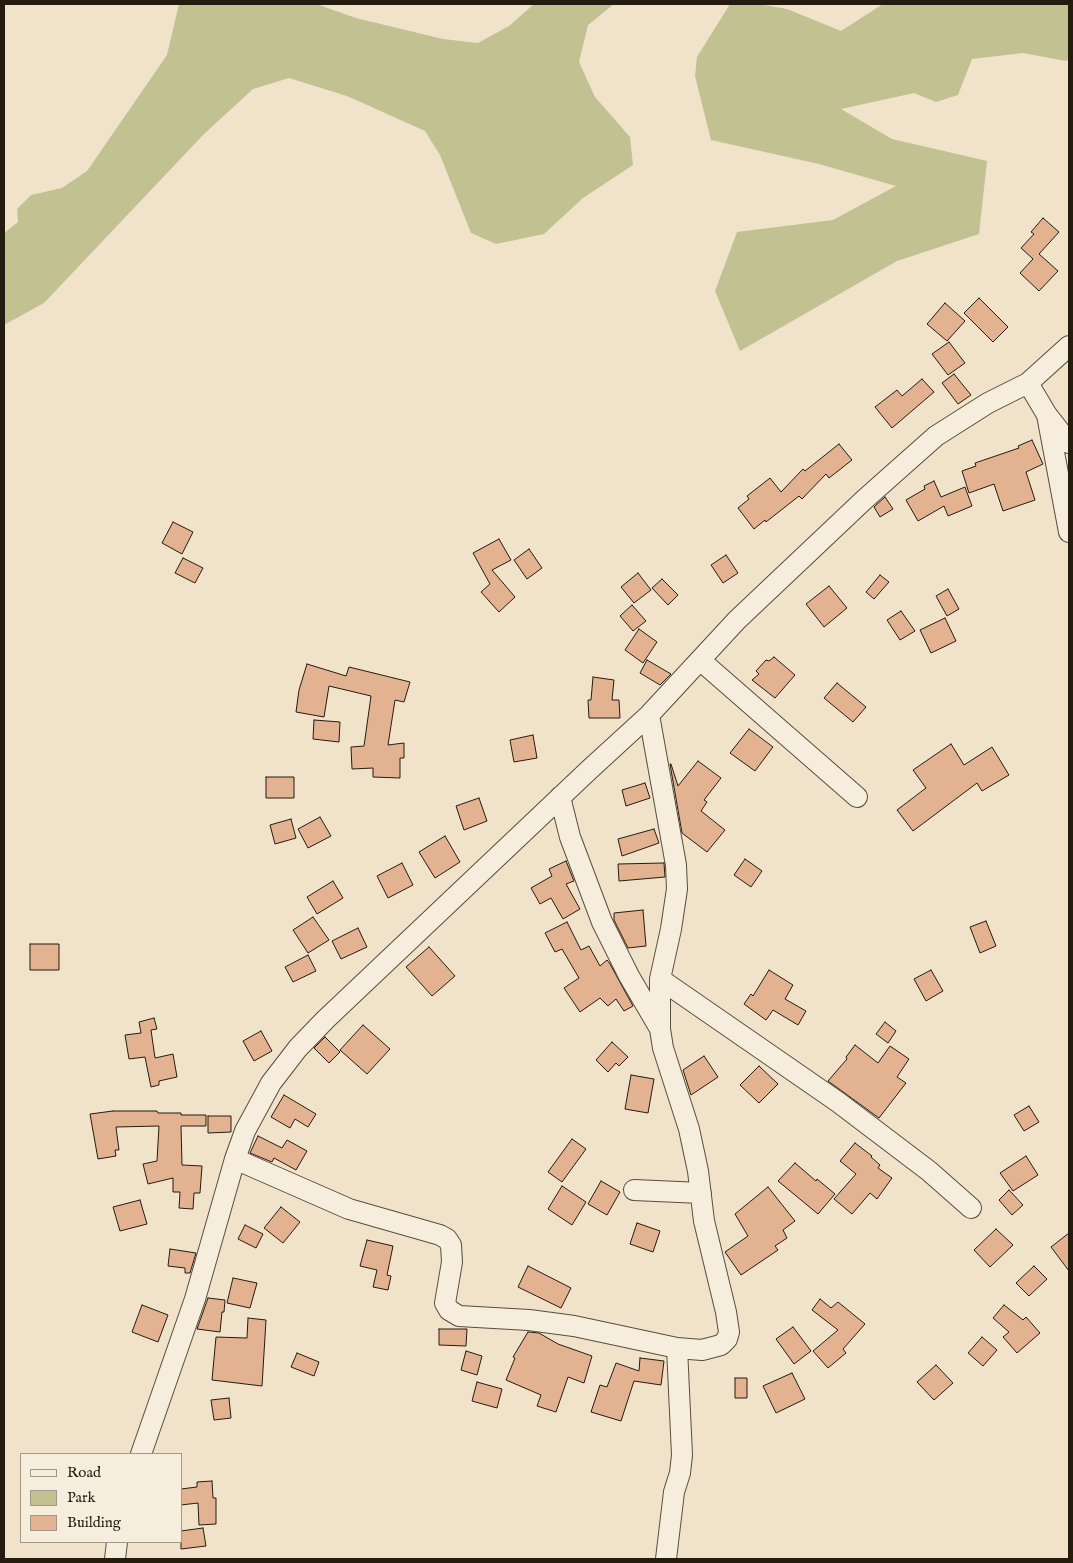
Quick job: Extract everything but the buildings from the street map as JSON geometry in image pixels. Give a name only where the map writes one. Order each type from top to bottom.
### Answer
[{"type":"street","points":[[141,1453],[195,1299],[235,1159],[245,1131],[271,1083],[298,1048],[560,797],[649,715],[737,620],[865,499],[936,436],[988,403],[1028,383],[1069,346]]},
{"type":"street","points":[[1028,383],[1047,415],[1069,443]]},
{"type":"street","points":[[1047,415],[1069,532]]},
{"type":"street","points":[[700,660],[857,797]]},
{"type":"street","points":[[235,1159],[259,1168],[349,1210],[424,1230],[447,1239],[451,1245],[452,1262],[445,1303],[449,1310],[459,1316],[529,1320],[574,1326],[677,1348],[702,1350],[721,1345],[727,1339],[729,1332],[726,1312],[704,1221],[698,1171],[690,1129],[663,1048],[660,1029],[660,979],[671,929],[677,889],[676,865],[649,715]]},
{"type":"street","points":[[560,797],[570,837],[602,922],[628,976],[660,1029]]},
{"type":"street","points":[[660,979],[838,1102],[971,1208]]},
{"type":"street","points":[[634,1190],[701,1193]]},
{"type":"street","points":[[666,1559],[674,1492],[680,1473],[682,1455],[677,1348]]},
{"type":"street","points":[[115,1559],[117,1543]]},
{"type":"green space","points":[[179,4],[316,4],[356,18],[443,39],[478,43],[509,26],[534,4],[614,4],[588,25],[579,62],[595,97],[630,137],[633,165],[583,198],[544,234],[496,244],[471,233],[440,155],[425,131],[347,96],[289,78],[253,89],[204,134],[44,303],[4,325],[4,233],[18,222],[17,209],[31,195],[62,188],[87,171],[167,55]]},
{"type":"green space","points":[[730,4],[758,4],[787,9],[841,31],[883,4],[1069,4],[1069,59],[1066,61],[1023,53],[972,59],[958,95],[936,102],[914,93],[841,109],[892,139],[987,161],[979,234],[897,261],[740,351],[715,291],[737,232],[833,220],[896,186],[819,164],[711,140],[695,76],[697,57]]}]
